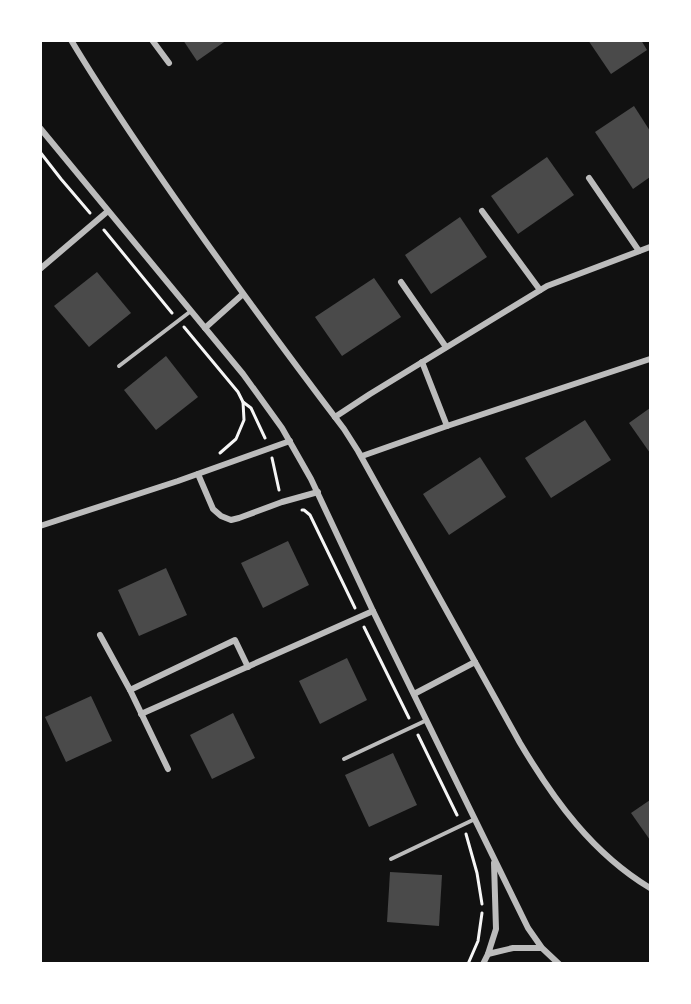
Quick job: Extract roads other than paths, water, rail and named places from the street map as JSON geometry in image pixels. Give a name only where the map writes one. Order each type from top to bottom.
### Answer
[{"type":"street","points":[[71,40],[136,143],[362,456],[519,743],[544,783],[591,842],[630,875],[651,888]]},
{"type":"street","points":[[152,40],[169,63]]},
{"type":"street","points":[[40,128],[255,389],[290,441],[318,492],[373,611],[528,928],[542,948],[559,963]]},
{"type":"street","points":[[589,178],[639,251]]},
{"type":"street","points":[[482,211],[540,290]]},
{"type":"street","points":[[40,268],[108,212]]},
{"type":"street","points":[[335,417],[547,286],[651,247]]},
{"type":"street","points":[[401,282],[446,347]]},
{"type":"street","points":[[205,328],[243,294]]},
{"type":"street","points":[[362,456],[651,359]]},
{"type":"street","points":[[422,362],[447,426]]},
{"type":"street","points":[[40,526],[290,441]]},
{"type":"street","points":[[198,474],[213,509],[227,519],[239,518],[318,492]]},
{"type":"street","points":[[141,714],[373,611]]},
{"type":"street","points":[[100,635],[130,690],[168,769]]},
{"type":"street","points":[[130,690],[235,640],[248,667]]},
{"type":"street","points":[[414,694],[475,662]]},
{"type":"street","points":[[483,963],[496,929],[494,860]]},
{"type":"street","points":[[488,954],[513,948],[542,948]]},
{"type":"lane","points":[[119,366],[190,311]]},
{"type":"lane","points":[[344,759],[427,720]]},
{"type":"lane","points":[[391,859],[475,819]]}]
